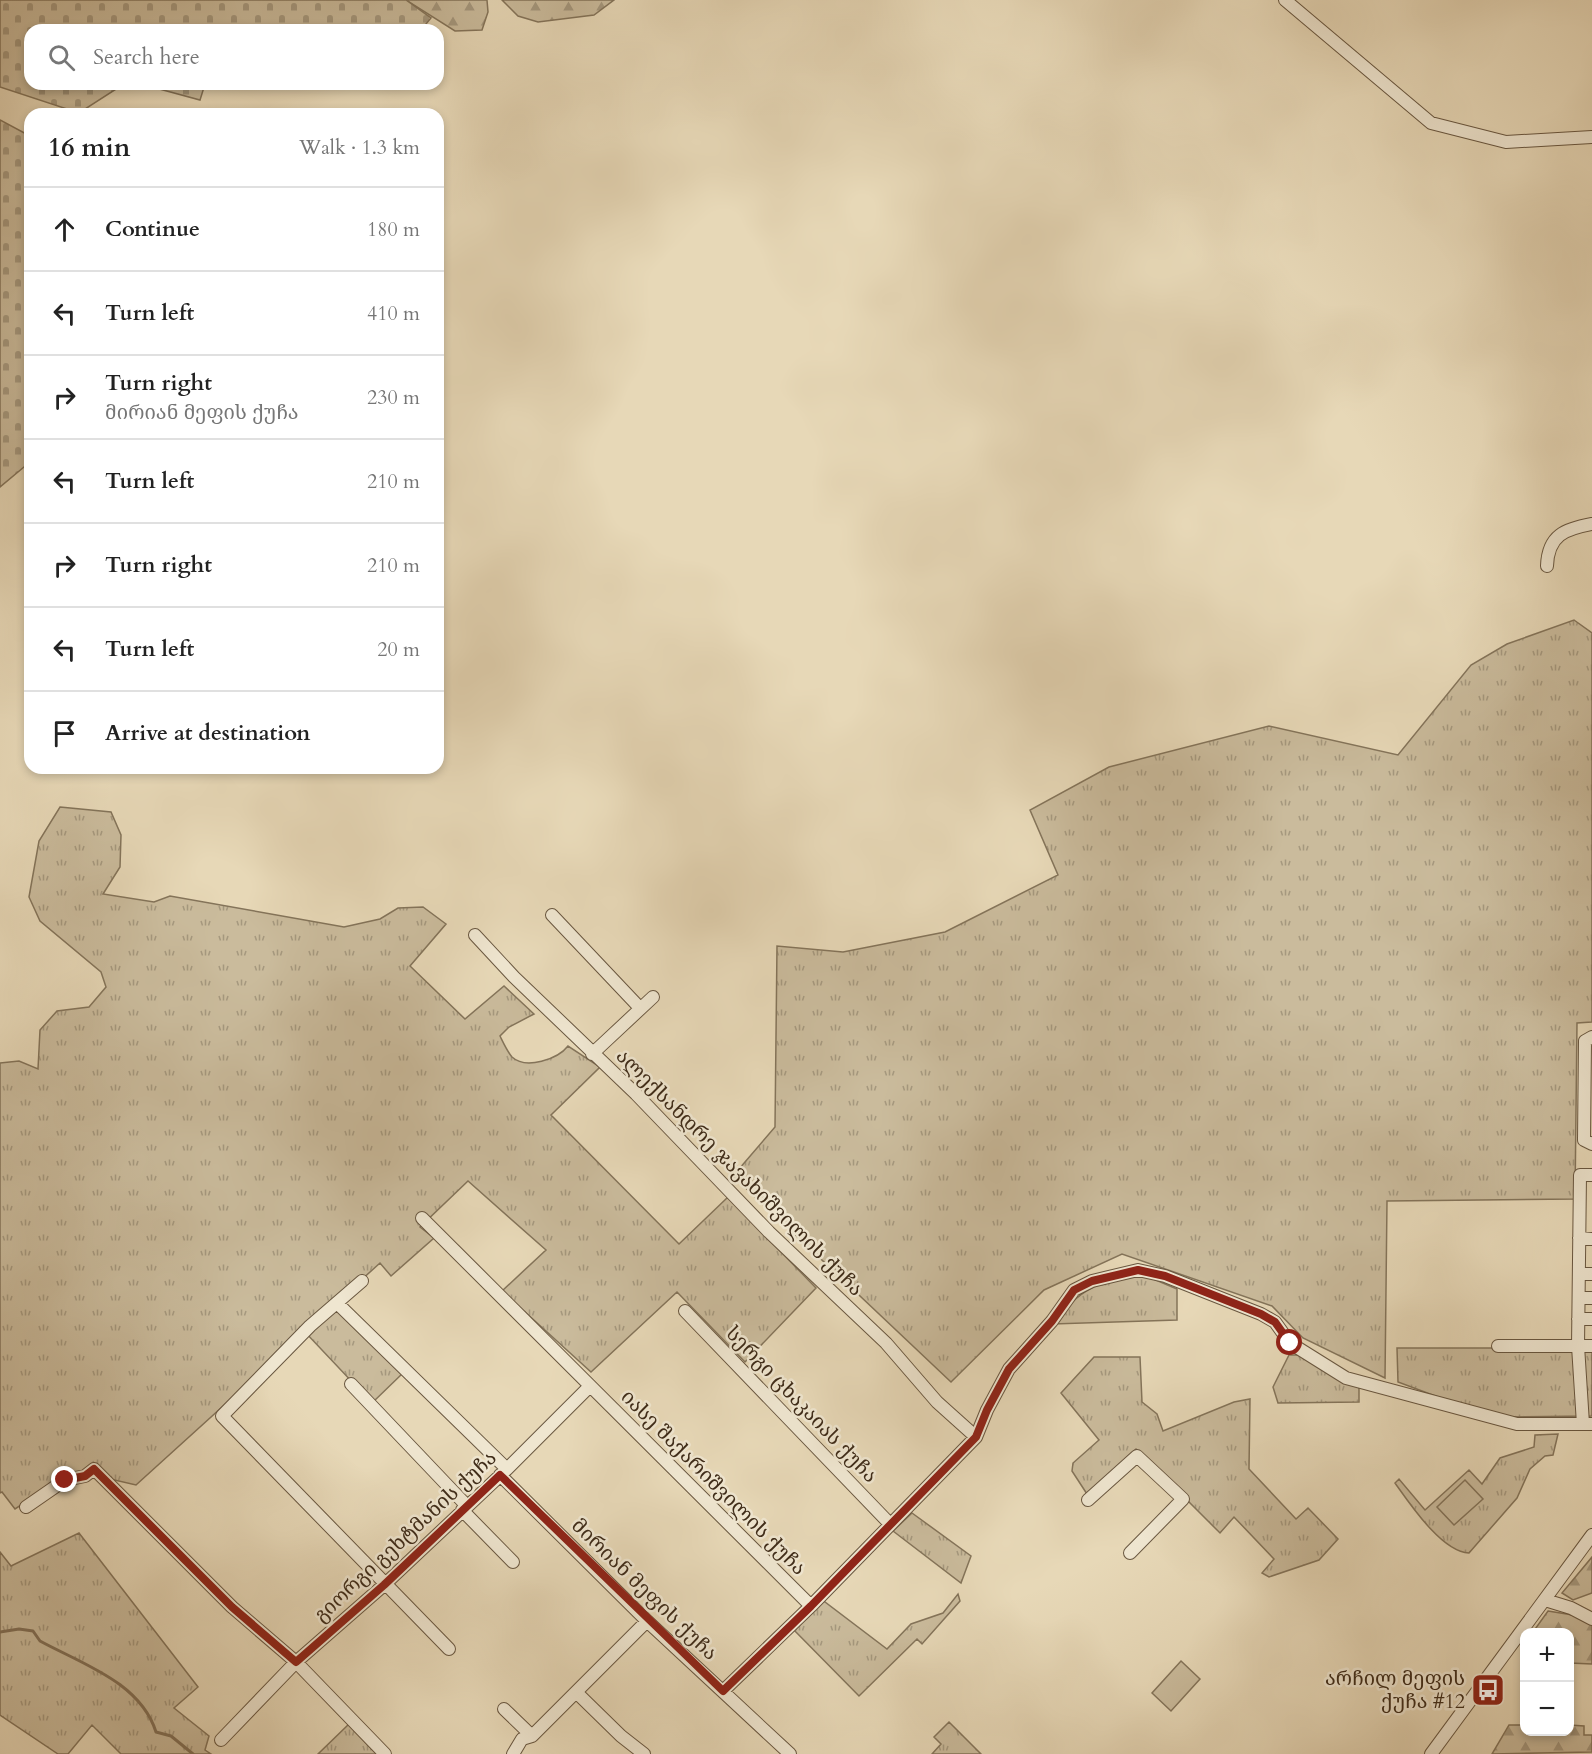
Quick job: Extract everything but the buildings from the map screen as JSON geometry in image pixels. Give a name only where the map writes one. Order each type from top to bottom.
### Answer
[{"type":"street","points":[[1285,0],[1431,123],[1506,142],[1592,137]]},
{"type":"street","points":[[1547,566],[1547,552],[1556,537],[1567,530],[1592,524]]},
{"type":"street","points":[[552,915],[640,1008]]},
{"type":"street","name":"ალექსანდრე ჯავახიშვილის ქუჩა","points":[[475,935],[592,1054],[636,1094],[769,1232],[886,1343],[937,1402],[976,1437]]},
{"type":"street","points":[[592,1054],[653,997]]},
{"type":"street","points":[[1592,1037],[1585,1041],[1588,1110],[1584,1140],[1592,1144]]},
{"type":"street","points":[[723,1691],[811,1606],[976,1437],[987,1410],[1009,1369],[1052,1321],[1074,1290],[1092,1281],[1138,1270],[1165,1276],[1276,1320],[1290,1343],[1346,1378],[1517,1424],[1587,1424],[1578,1346],[1579,1274],[1586,1239],[1580,1175],[1592,1175]]},
{"type":"street","name":"იასე შაქარიშვილის ქუჩა","points":[[422,1218],[811,1606]]},
{"type":"street","points":[[1579,1274],[1592,1274]]},
{"type":"street","points":[[362,1281],[310,1326],[222,1416],[384,1585],[449,1648]]},
{"type":"street","points":[[1579,1298],[1592,1298]]},
{"type":"street","name":"მირიან მეფის ქუჩა","points":[[338,1304],[647,1621],[790,1754]]},
{"type":"street","name":"სერგი ცხაკაიას ქუჩა","points":[[685,1311],[890,1524]]},
{"type":"street","points":[[1578,1318],[1592,1318]]},
{"type":"street","points":[[1498,1346],[1592,1346]]},
{"type":"street","points":[[351,1384],[513,1562]]},
{"type":"street","name":"გიორგი გეხტმანის ქუჩა","points":[[221,1740],[296,1662],[384,1585],[504,1472],[590,1386]]},
{"type":"street","points":[[1088,1500],[1137,1456],[1183,1499],[1130,1553]]},
{"type":"street","points":[[26,1507],[65,1480],[85,1476],[94,1469],[232,1607],[296,1662],[385,1754]]},
{"type":"street","points":[[1431,1754],[1592,1535]]},
{"type":"street","points":[[1545,1600],[1571,1608],[1592,1619]]},
{"type":"street","points":[[513,1754],[522,1739],[532,1736],[647,1621]]},
{"type":"street","points":[[577,1693],[621,1736],[644,1754]]},
{"type":"street","points":[[504,1709],[532,1736]]},
{"type":"green space","points":[[0,0],[406,0],[431,18],[426,24],[24,24],[24,90],[115,90],[87,108],[64,108],[0,87]]},
{"type":"green space","points":[[406,0],[487,0],[488,12],[482,30],[455,31]]},
{"type":"green space","points":[[502,0],[614,0],[594,15],[538,22],[518,16]]},
{"type":"green space","points":[[163,90],[203,90],[200,100]]},
{"type":"green space","points":[[0,120],[24,133],[24,467],[0,487]]},
{"type":"green space","points":[[1574,620],[1592,633],[1592,1022],[1577,1023],[1575,1199],[1387,1201],[1385,1378],[1303,1338],[1272,1306],[1122,1254],[1044,1290],[951,1382],[733,1176],[775,1127],[777,946],[843,952],[945,932],[1058,875],[1030,810],[1109,767],[1269,726],[1398,755],[1471,665],[1507,644]]},
{"type":"green space","points":[[60,807],[111,812],[121,835],[120,867],[103,894],[154,902],[170,896],[344,927],[380,919],[398,908],[423,907],[446,924],[410,966],[465,1019],[504,986],[534,1014],[509,1027],[500,1036],[510,1055],[518,1061],[533,1063],[550,1059],[568,1046],[600,1067],[551,1115],[679,1244],[728,1197],[816,1288],[745,1362],[677,1292],[591,1372],[502,1291],[546,1250],[468,1181],[420,1227],[434,1238],[391,1276],[380,1263],[339,1300],[403,1373],[372,1403],[305,1332],[136,1485],[80,1472],[58,1481],[15,1509],[2,1492],[0,1493],[0,1063],[19,1061],[38,1069],[40,1030],[57,1011],[89,1007],[106,987],[101,972],[40,921],[29,897],[39,841]]},
{"type":"green space","points":[[1144,1275],[1177,1289],[1177,1320],[1053,1324],[1073,1301],[1092,1288]]},
{"type":"green space","points":[[1397,1348],[1592,1348],[1592,1416],[1510,1417],[1446,1400],[1398,1382]]},
{"type":"green space","points":[[1289,1355],[1301,1355],[1351,1382],[1359,1388],[1359,1402],[1278,1403],[1273,1387]]},
{"type":"green space","points":[[1094,1357],[1140,1357],[1142,1402],[1157,1414],[1163,1431],[1234,1402],[1250,1399],[1249,1469],[1296,1519],[1308,1508],[1338,1539],[1319,1560],[1269,1577],[1262,1573],[1274,1559],[1234,1517],[1220,1533],[1136,1449],[1087,1494],[1072,1471],[1073,1463],[1099,1440],[1061,1393]]},
{"type":"green space","points":[[1558,1434],[1553,1455],[1545,1456],[1530,1469],[1517,1498],[1469,1553],[1448,1545],[1438,1536],[1395,1483],[1399,1479],[1425,1510],[1469,1470],[1482,1484],[1500,1458],[1534,1447],[1535,1435]]},
{"type":"green space","points":[[1465,1480],[1483,1499],[1454,1525],[1437,1507]]},
{"type":"green space","points":[[912,1513],[971,1556],[961,1583],[893,1531]]},
{"type":"green space","points":[[79,1533],[198,1687],[174,1708],[209,1736],[205,1750],[211,1754],[121,1754],[92,1725],[68,1754],[58,1754],[0,1715],[0,1552],[11,1566]]},
{"type":"green space","points":[[1592,1557],[1592,1593],[1573,1600],[1562,1593]]},
{"type":"green space","points":[[958,1594],[960,1601],[922,1644],[917,1639],[859,1696],[792,1628],[821,1599],[887,1649],[911,1624],[943,1613]]},
{"type":"green space","points":[[1548,1611],[1579,1616],[1592,1624],[1592,1664],[1574,1663],[1574,1628],[1536,1628]]},
{"type":"green space","points":[[1181,1661],[1200,1679],[1171,1711],[1152,1693]]},
{"type":"green space","points":[[949,1722],[981,1754],[932,1754],[941,1744],[934,1737]]},
{"type":"green space","points":[[350,1723],[381,1754],[318,1754]]},
{"type":"green space","points":[[1509,1725],[1520,1725],[1520,1736],[1574,1736],[1574,1725],[1584,1726],[1584,1735],[1592,1735],[1592,1752],[1492,1754]]},
{"type":"waterway","points":[[0,1632],[19,1629],[33,1631],[40,1641],[108,1676],[137,1700],[148,1715],[156,1732],[171,1736],[193,1754]]},
{"type":"place","name":"არჩილ მეფის ქუჩა #12","points":[[1488,1690]]},
{"type":"route","points":[[65,1480],[85,1476],[94,1469],[161,1533],[232,1607],[296,1662],[384,1585],[474,1497],[500,1475],[647,1621],[723,1691],[811,1606],[976,1437],[987,1410],[1009,1369],[1052,1321],[1074,1290],[1092,1281],[1138,1270],[1165,1276],[1261,1314],[1275,1322],[1290,1343]]}]
